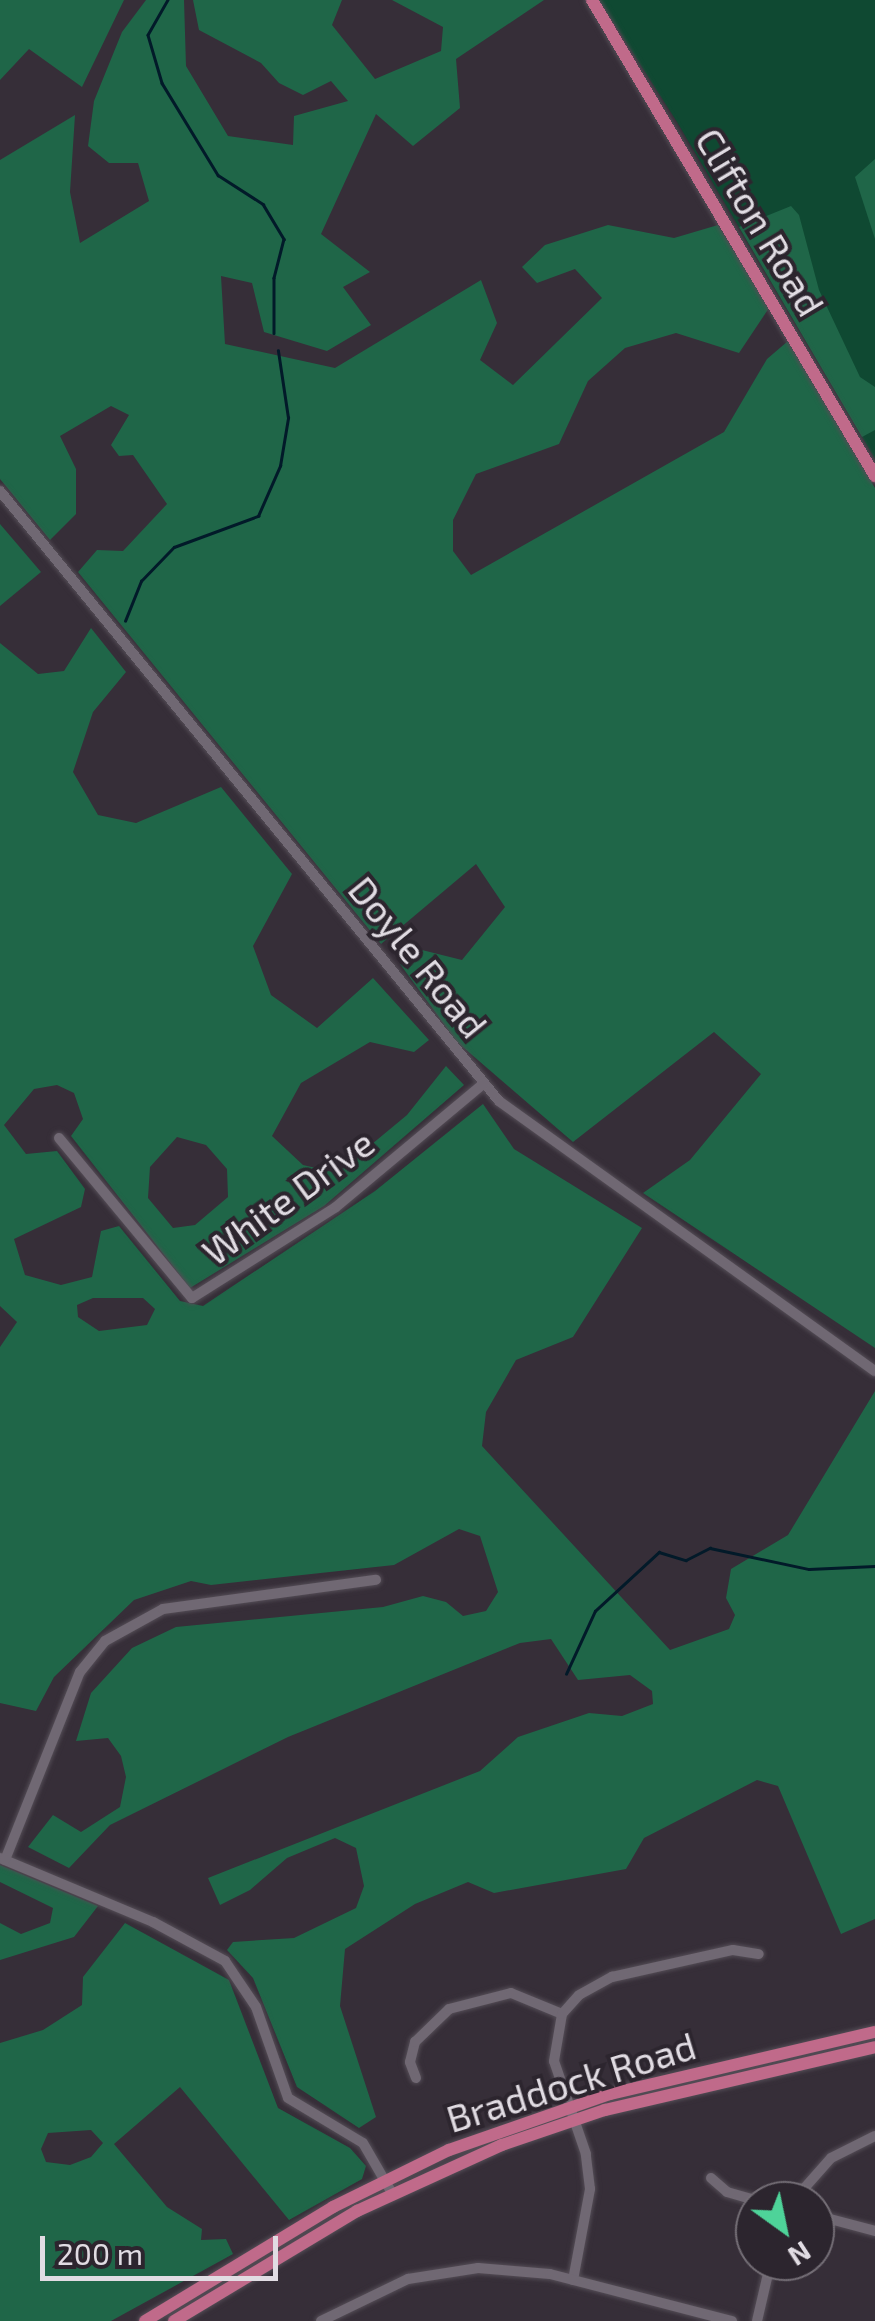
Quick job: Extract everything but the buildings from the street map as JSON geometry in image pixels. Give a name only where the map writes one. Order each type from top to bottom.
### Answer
[{"type":"main road","name":"Clifton Road","points":[[592,0],[875,476]]},
{"type":"main road","name":"Braddock Road","points":[[145,2321],[386,2178],[571,2113],[875,2032]]},
{"type":"main road","name":"Braddock Road","points":[[174,2321],[392,2193],[571,2113],[875,2047]]},
{"type":"street","name":"Doyle Road","points":[[0,491],[483,1084],[524,1124],[875,1371]]},
{"type":"street","name":"White Drive","points":[[59,1138],[192,1298],[336,1207],[483,1084]]},
{"type":"street","points":[[376,1580],[163,1609],[105,1641],[80,1672],[3,1859],[153,1922],[225,1961],[256,2007],[288,2098],[363,2144],[392,2193]]},
{"type":"street","points":[[573,2280],[590,2189],[554,2061],[562,2014],[590,1986],[612,1977],[733,1950],[760,1954]]},
{"type":"street","points":[[416,2078],[410,2062],[415,2042],[449,2009],[511,1994],[562,2014]]},
{"type":"street","points":[[811,2181],[831,2158],[875,2136]]},
{"type":"street","points":[[711,2178],[735,2194]]},
{"type":"street","points":[[835,2221],[875,2231]]},
{"type":"street","points":[[321,2321],[376,2291],[440,2272],[506,2268],[573,2280],[732,2321]]},
{"type":"street","points":[[756,2321],[767,2281]]},
{"type":"green space","points":[[0,0],[124,0],[82,87],[29,49],[0,80]]},
{"type":"green space","points":[[146,0],[184,0],[186,66],[228,136],[293,145],[294,116],[348,101],[331,81],[303,95],[279,83],[261,63],[199,30],[193,0],[342,0],[332,25],[375,79],[441,51],[443,27],[392,0],[544,0],[456,59],[460,108],[413,146],[376,114],[321,234],[370,272],[343,287],[371,325],[327,351],[264,332],[252,283],[221,276],[225,344],[335,368],[481,280],[497,323],[480,360],[513,385],[602,298],[575,269],[537,283],[522,267],[545,245],[608,225],[674,238],[718,225],[769,308],[739,353],[676,333],[625,348],[588,381],[559,444],[476,474],[453,520],[453,551],[471,575],[724,432],[767,359],[788,341],[875,488],[875,1348],[643,1193],[690,1160],[761,1074],[714,1032],[573,1142],[457,1042],[400,964],[414,948],[462,960],[505,907],[476,864],[381,944],[78,572],[97,550],[123,551],[167,504],[133,455],[119,456],[111,445],[129,415],[111,406],[60,436],[76,469],[76,514],[50,540],[0,479],[0,160],[75,115],[70,192],[80,243],[149,201],[138,163],[109,163],[88,146],[94,101],[122,32]]},
{"type":"green space","points":[[599,0],[875,0],[875,459],[677,122]]},
{"type":"green space","points":[[875,159],[875,239],[855,177]]},
{"type":"green space","points":[[791,206],[799,215],[819,290],[860,377],[875,387],[875,430],[862,437],[739,227]]},
{"type":"green space","points":[[0,524],[41,572],[0,606]]},
{"type":"green space","points":[[91,628],[126,672],[93,712],[73,772],[98,815],[136,823],[221,787],[292,874],[253,946],[271,995],[317,1028],[373,978],[429,1040],[414,1052],[370,1042],[301,1083],[272,1136],[303,1165],[337,1173],[407,1115],[446,1066],[464,1085],[324,1206],[190,1288],[71,1136],[83,1119],[74,1093],[57,1085],[34,1089],[4,1125],[26,1154],[57,1151],[85,1189],[81,1207],[14,1239],[25,1275],[61,1285],[92,1277],[101,1231],[119,1226],[180,1301],[203,1306],[375,1191],[483,1104],[514,1149],[642,1228],[573,1337],[516,1360],[486,1412],[482,1446],[670,1650],[729,1629],[735,1615],[726,1598],[731,1569],[788,1535],[875,1391],[875,1919],[841,1934],[778,1786],[757,1780],[644,1838],[626,1869],[494,1893],[468,1882],[415,1904],[345,1949],[340,2006],[376,2117],[359,2128],[297,2087],[253,1978],[227,1950],[233,1942],[294,1938],[356,1908],[364,1886],[356,1848],[335,1838],[287,1858],[250,1890],[220,1905],[208,1878],[480,1771],[518,1737],[589,1713],[622,1716],[653,1704],[652,1691],[630,1675],[578,1680],[551,1639],[520,1643],[288,1737],[110,1825],[69,1868],[28,1847],[53,1815],[81,1832],[120,1807],[126,1777],[121,1756],[108,1738],[76,1741],[91,1693],[132,1648],[176,1627],[383,1607],[423,1596],[446,1602],[463,1616],[486,1611],[498,1592],[480,1536],[459,1529],[394,1565],[211,1585],[191,1581],[134,1600],[54,1677],[36,1711],[0,1703],[0,1347],[17,1322],[0,1306],[0,643],[38,674],[64,671]],"holes":[[[177,1137],[206,1145],[227,1169],[228,1197],[195,1225],[173,1228],[148,1198],[150,1167]],[[93,1298],[143,1298],[155,1309],[147,1325],[99,1331],[78,1317],[77,1305]]]},
{"type":"green space","points":[[0,1865],[98,1906],[74,1937],[0,1960],[0,1923],[21,1934],[50,1923],[53,1908],[0,1882]]},
{"type":"green space","points":[[125,1923],[229,1980],[278,2108],[350,2148],[366,2166],[362,2179],[289,2220],[180,2087],[114,2144],[167,2207],[202,2229],[201,2240],[226,2239],[233,2254],[111,2321],[0,2321],[0,2043],[43,2030],[82,2005],[83,1977]],"holes":[[[91,2130],[103,2143],[91,2157],[70,2165],[46,2162],[41,2149],[48,2133]]]},
{"type":"waterway","points":[[168,0],[148,35],[162,83],[218,175],[263,204],[284,239],[274,278],[274,333]]},
{"type":"waterway","points":[[125,621],[141,581],[174,547],[258,516],[280,466],[288,418],[278,351]]},
{"type":"waterway","points":[[566,1674],[595,1611],[659,1552],[686,1560],[710,1548],[809,1569],[875,1566]]}]
